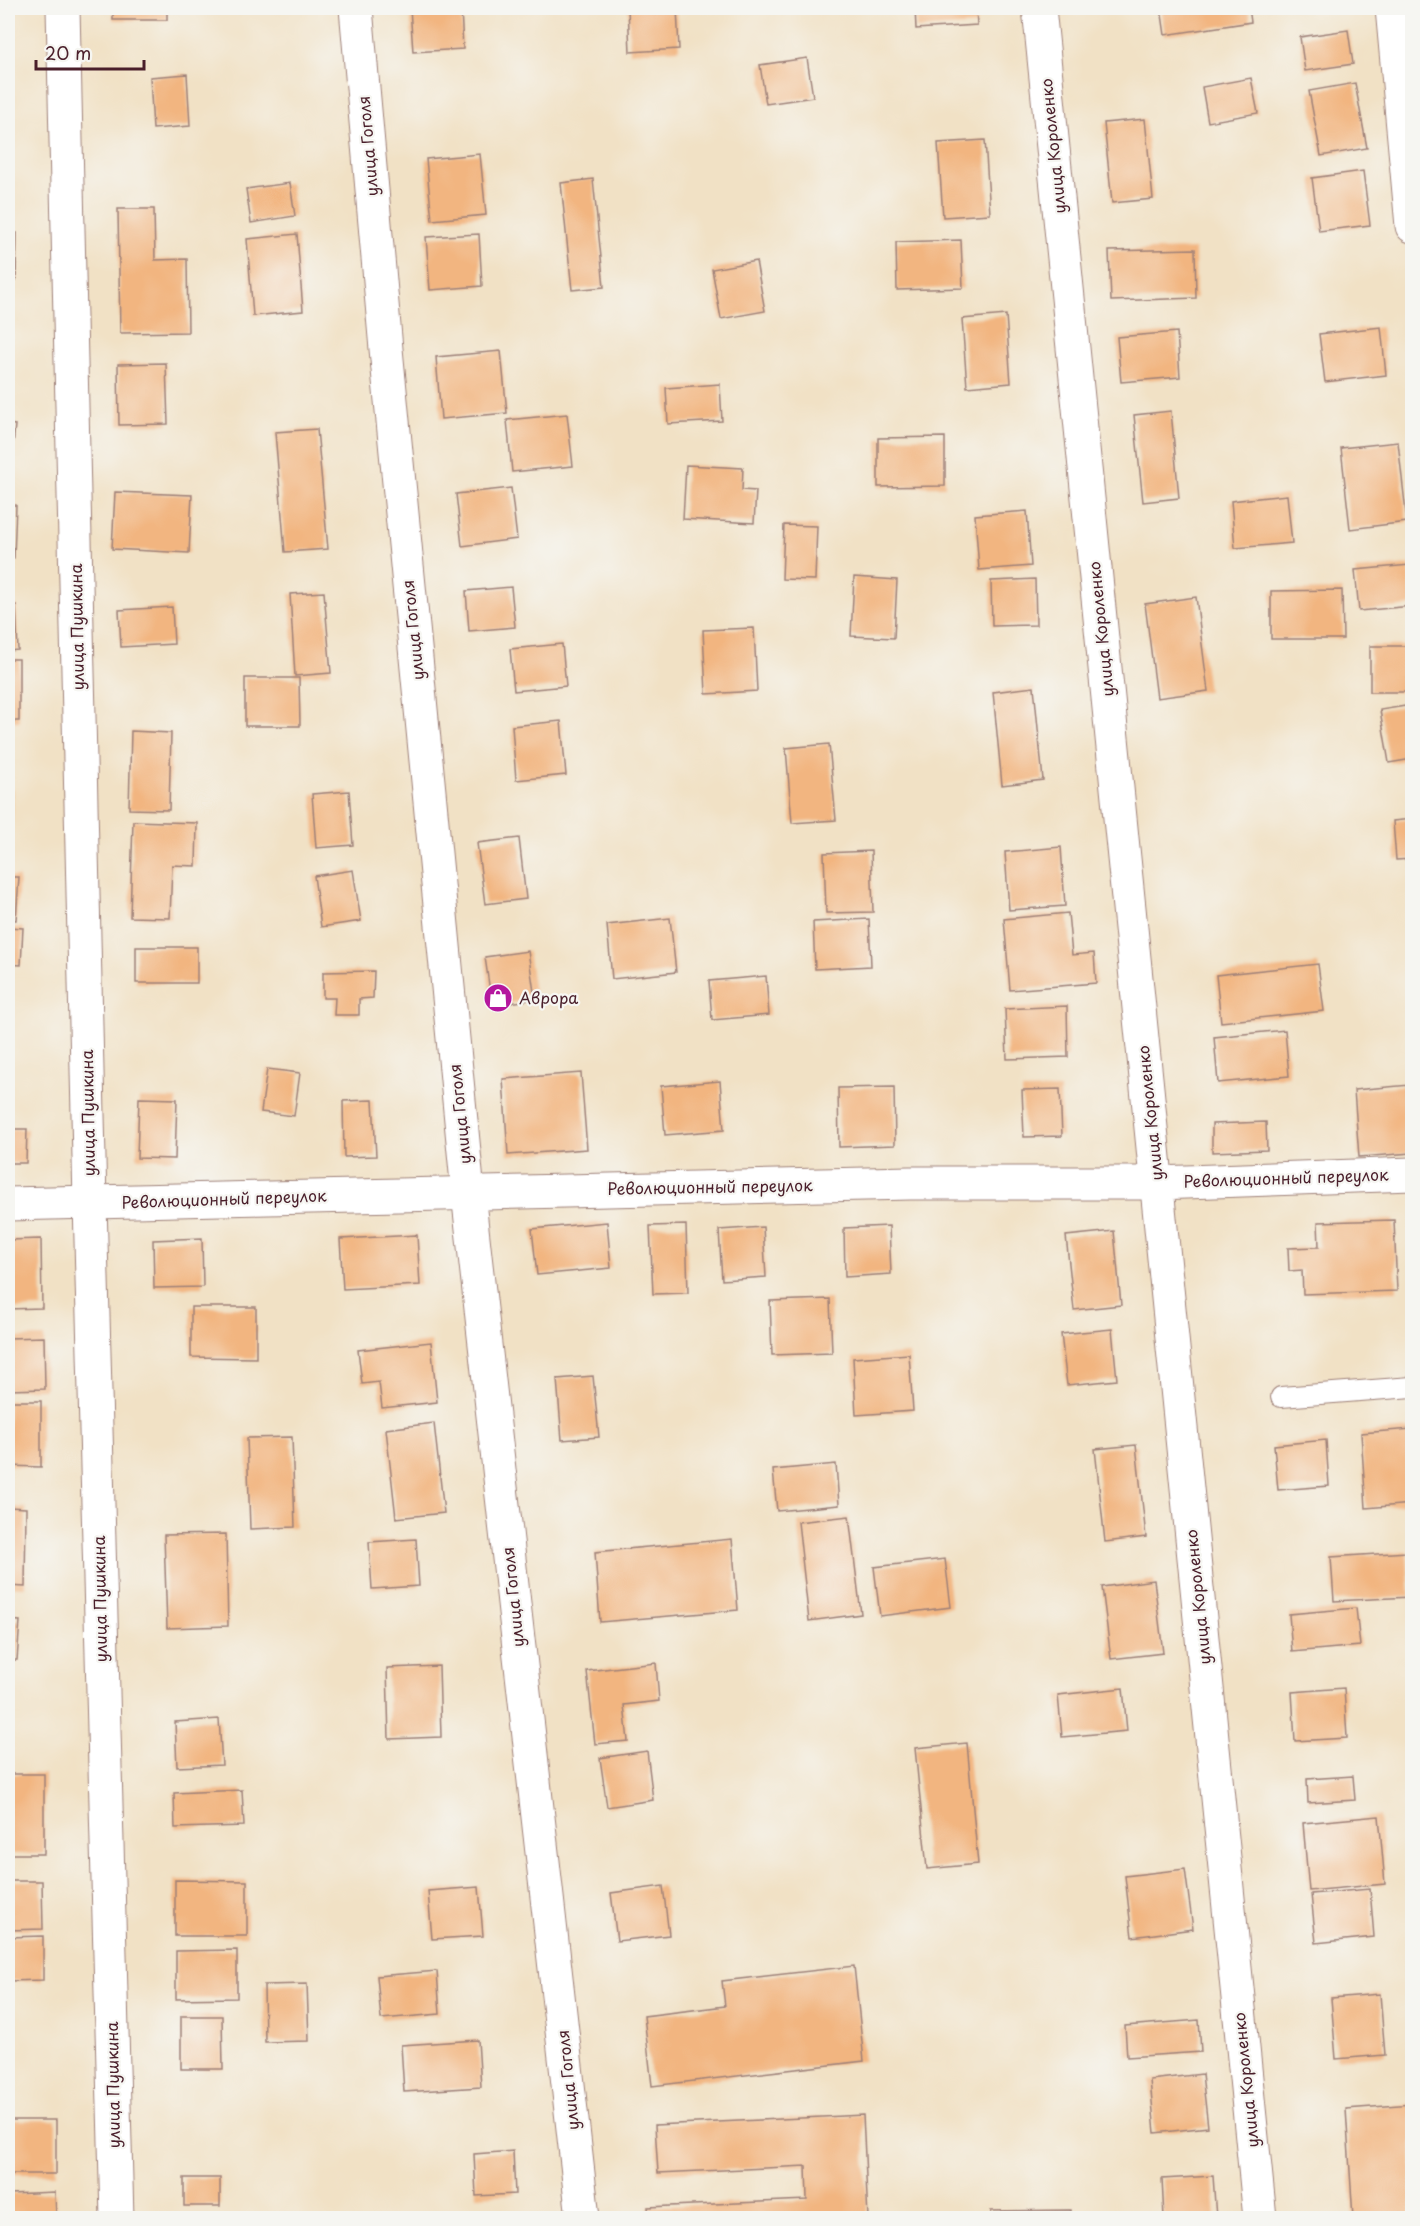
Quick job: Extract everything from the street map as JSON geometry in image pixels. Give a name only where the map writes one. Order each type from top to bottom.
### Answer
[{"type":"street","name":"улица Пушкина","points":[[63,8],[90,1203],[117,2218]]},
{"type":"street","name":"улица Гоголя","points":[[356,8],[386,349],[468,1193],[583,2218]]},
{"type":"street","name":"улица Короленко","points":[[1039,8],[1260,2218]]},
{"type":"street","points":[[1392,8],[1413,226]]},
{"type":"street","name":"Революционный переулок","points":[[8,1204],[898,1183],[1157,1183],[1413,1174]]},
{"type":"lane","points":[[1281,1397],[1413,1387]]},
{"type":"building","points":[[113,8],[167,8],[167,20],[113,20]]},
{"type":"building","points":[[410,8],[461,8],[463,49],[413,52]]},
{"type":"building","points":[[628,8],[677,8],[679,49],[630,52]]},
{"type":"building","points":[[915,8],[976,8],[977,25],[916,29]]},
{"type":"building","points":[[1161,8],[1249,8],[1251,22],[1165,35]]},
{"type":"building","points":[[1348,30],[1353,64],[1305,71],[1300,37]]},
{"type":"building","points":[[807,58],[813,97],[766,104],[760,65]]},
{"type":"building","points":[[8,66],[11,66],[12,110],[8,110]]},
{"type":"building","points":[[187,74],[190,126],[153,129],[150,77]]},
{"type":"building","points":[[1251,78],[1258,113],[1208,122],[1202,87]]},
{"type":"building","points":[[1355,83],[1367,148],[1321,156],[1309,91]]},
{"type":"building","points":[[1145,119],[1153,199],[1112,203],[1104,123]]},
{"type":"building","points":[[985,140],[990,214],[943,217],[938,143]]},
{"type":"building","points":[[480,154],[486,215],[432,220],[426,159]]},
{"type":"building","points":[[8,167],[11,167],[12,209],[8,209]]},
{"type":"building","points":[[1363,171],[1370,225],[1319,231],[1312,178]]},
{"type":"building","points":[[593,179],[604,287],[572,290],[561,183]]},
{"type":"building","points":[[290,183],[295,216],[251,223],[246,189]]},
{"type":"building","points":[[118,209],[154,209],[155,260],[187,259],[188,332],[120,333]]},
{"type":"building","points":[[8,233],[17,233],[16,280],[8,280]]},
{"type":"building","points":[[297,234],[303,311],[253,316],[247,239]]},
{"type":"building","points":[[479,234],[482,286],[430,290],[426,237]]},
{"type":"building","points":[[961,240],[963,288],[897,290],[896,242]]},
{"type":"building","points":[[1195,249],[1196,298],[1111,301],[1109,251]]},
{"type":"building","points":[[756,261],[765,311],[721,319],[712,269]]},
{"type":"building","points":[[1006,315],[1011,383],[967,387],[962,319]]},
{"type":"building","points":[[1381,327],[1386,375],[1325,382],[1319,334]]},
{"type":"building","points":[[1177,332],[1180,377],[1121,382],[1117,337]]},
{"type":"building","points":[[501,351],[507,413],[441,419],[436,357]]},
{"type":"building","points":[[166,363],[168,424],[119,425],[118,364]]},
{"type":"building","points":[[720,384],[722,421],[668,424],[666,388]]},
{"type":"building","points":[[1171,411],[1179,498],[1143,502],[1134,415]]},
{"type":"building","points":[[567,414],[573,466],[512,472],[507,420]]},
{"type":"building","points":[[8,424],[15,425],[12,457],[8,456]]},
{"type":"building","points":[[317,429],[328,549],[285,552],[275,432]]},
{"type":"building","points":[[945,437],[945,486],[878,487],[878,438]]},
{"type":"building","points":[[1398,442],[1407,522],[1350,529],[1341,448]]},
{"type":"building","points":[[686,465],[743,468],[742,490],[756,491],[754,523],[683,519]]},
{"type":"building","points":[[511,488],[517,539],[462,546],[456,494]]},
{"type":"building","points":[[115,492],[192,495],[189,553],[112,549]]},
{"type":"building","points":[[1287,495],[1292,543],[1235,548],[1231,501]]},
{"type":"building","points":[[8,505],[16,505],[14,558],[8,558]]},
{"type":"building","points":[[1027,511],[1031,566],[979,570],[975,515]]},
{"type":"building","points":[[784,525],[817,526],[815,580],[782,579]]},
{"type":"building","points":[[1410,565],[1412,606],[1359,611],[1355,570]]},
{"type":"building","points":[[854,577],[897,580],[894,638],[851,636]]},
{"type":"building","points":[[1035,579],[1036,625],[992,626],[991,581]]},
{"type":"building","points":[[511,587],[515,627],[469,631],[466,591]]},
{"type":"building","points":[[1342,590],[1343,639],[1271,639],[1271,591]]},
{"type":"building","points":[[324,592],[331,673],[295,676],[290,594]]},
{"type":"building","points":[[1196,597],[1208,691],[1157,698],[1145,604]]},
{"type":"building","points":[[8,605],[16,605],[18,650],[8,651]]},
{"type":"building","points":[[172,607],[174,644],[121,647],[119,610]]},
{"type":"building","points":[[754,628],[757,691],[706,694],[703,630]]},
{"type":"building","points":[[562,644],[566,686],[514,691],[510,649]]},
{"type":"building","points":[[1370,646],[1412,646],[1412,692],[1370,692]]},
{"type":"building","points":[[8,659],[19,659],[19,721],[8,721]]},
{"type":"building","points":[[245,678],[299,678],[300,726],[245,726]]},
{"type":"building","points":[[1034,687],[1043,780],[1002,785],[993,692]]},
{"type":"building","points":[[1412,705],[1412,759],[1389,763],[1380,710]]},
{"type":"building","points":[[561,721],[566,775],[516,780],[512,726]]},
{"type":"building","points":[[131,731],[171,733],[169,810],[129,809]]},
{"type":"building","points":[[829,744],[836,820],[792,823],[786,748]]},
{"type":"building","points":[[8,789],[12,789],[11,829],[8,829]]},
{"type":"building","points":[[349,791],[353,845],[316,848],[312,794]]},
{"type":"building","points":[[1412,819],[1412,859],[1396,860],[1393,821]]},
{"type":"building","points":[[133,821],[197,823],[196,866],[172,865],[170,918],[130,917]]},
{"type":"building","points":[[519,838],[526,899],[485,904],[477,843]]},
{"type":"building","points":[[1061,847],[1065,906],[1009,910],[1005,852]]},
{"type":"building","points":[[871,851],[873,912],[826,913],[824,853]]},
{"type":"building","points":[[353,870],[361,921],[321,927],[314,876]]},
{"type":"building","points":[[8,877],[19,877],[16,920],[8,920]]},
{"type":"building","points":[[1068,913],[1072,955],[1094,953],[1096,983],[1010,990],[1004,919]]},
{"type":"building","points":[[670,918],[676,972],[612,979],[607,925]]},
{"type":"building","points":[[869,919],[871,966],[815,969],[813,922]]},
{"type":"building","points":[[8,927],[23,928],[21,965],[8,964]]},
{"type":"building","points":[[136,947],[197,947],[197,983],[136,983]]},
{"type":"building","points":[[528,951],[535,999],[492,1006],[485,957]]},
{"type":"building","points":[[1318,964],[1324,1011],[1221,1022],[1216,975]]},
{"type":"building","points":[[374,971],[373,998],[359,999],[359,1015],[334,1015],[335,998],[323,998],[323,972]]},
{"type":"building","points":[[766,976],[769,1015],[712,1020],[709,981]]},
{"type":"building","points":[[1067,1006],[1068,1057],[1007,1059],[1005,1009]]},
{"type":"building","points":[[1285,1030],[1289,1076],[1218,1083],[1214,1037]]},
{"type":"building","points":[[267,1069],[300,1073],[294,1116],[261,1112]]},
{"type":"building","points":[[581,1073],[587,1149],[508,1155],[503,1079]]},
{"type":"building","points":[[720,1081],[724,1130],[665,1135],[661,1086]]},
{"type":"building","points":[[1410,1085],[1412,1153],[1359,1157],[1354,1090]]},
{"type":"building","points":[[894,1087],[895,1145],[839,1147],[838,1088]]},
{"type":"building","points":[[1060,1089],[1062,1136],[1024,1137],[1022,1090]]},
{"type":"building","points":[[139,1098],[177,1099],[175,1159],[137,1158]]},
{"type":"building","points":[[373,1100],[376,1156],[344,1157],[343,1101]]},
{"type":"building","points":[[1266,1122],[1267,1150],[1212,1152],[1212,1124]]},
{"type":"building","points":[[8,1129],[27,1129],[26,1163],[8,1163]]},
{"type":"building","points":[[1394,1220],[1397,1291],[1303,1294],[1302,1270],[1289,1271],[1288,1248],[1319,1247],[1318,1222]]},
{"type":"building","points":[[607,1222],[611,1268],[537,1275],[532,1229]]},
{"type":"building","points":[[686,1225],[688,1293],[653,1294],[650,1226]]},
{"type":"building","points":[[889,1226],[891,1274],[845,1277],[844,1228]]},
{"type":"building","points":[[763,1227],[766,1277],[722,1280],[719,1230]]},
{"type":"building","points":[[1114,1231],[1121,1305],[1074,1310],[1066,1236]]},
{"type":"building","points":[[417,1235],[420,1285],[343,1289],[340,1239]]},
{"type":"building","points":[[202,1238],[203,1287],[154,1288],[153,1240]]},
{"type":"building","points":[[41,1239],[42,1308],[8,1309],[8,1240]]},
{"type":"building","points":[[830,1299],[832,1353],[772,1355],[770,1301]]},
{"type":"building","points":[[191,1307],[256,1307],[256,1358],[191,1357]]},
{"type":"building","points":[[1112,1329],[1117,1380],[1067,1385],[1061,1334]]},
{"type":"building","points":[[44,1337],[45,1389],[8,1390],[8,1338]]},
{"type":"building","points":[[431,1342],[437,1402],[382,1408],[379,1382],[362,1384],[358,1350]]},
{"type":"building","points":[[909,1354],[913,1411],[856,1415],[853,1358]]},
{"type":"building","points":[[593,1376],[599,1437],[562,1440],[557,1379]]},
{"type":"building","points":[[8,1401],[41,1401],[41,1467],[8,1466]]},
{"type":"building","points":[[434,1423],[444,1513],[396,1518],[386,1429]]},
{"type":"building","points":[[1412,1429],[1412,1504],[1366,1508],[1361,1433]]},
{"type":"building","points":[[292,1437],[295,1527],[250,1529],[247,1438]]},
{"type":"building","points":[[1326,1440],[1329,1486],[1278,1490],[1274,1445]]},
{"type":"building","points":[[1136,1445],[1146,1537],[1105,1542],[1095,1449]]},
{"type":"building","points":[[836,1464],[839,1505],[777,1511],[773,1470]]},
{"type":"building","points":[[8,1507],[26,1508],[25,1587],[8,1586]]},
{"type":"building","points":[[849,1516],[861,1614],[809,1621],[798,1522]]},
{"type":"building","points":[[226,1534],[228,1626],[167,1628],[164,1535]]},
{"type":"building","points":[[416,1539],[419,1586],[372,1589],[369,1542]]},
{"type":"building","points":[[732,1539],[738,1610],[600,1622],[595,1552]]},
{"type":"building","points":[[1407,1552],[1410,1597],[1334,1601],[1331,1557]]},
{"type":"building","points":[[945,1559],[951,1607],[880,1616],[874,1567]]},
{"type":"building","points":[[1154,1580],[1163,1653],[1111,1659],[1102,1587]]},
{"type":"building","points":[[1356,1608],[1360,1646],[1292,1652],[1289,1614]]},
{"type":"building","points":[[8,1620],[20,1621],[17,1660],[8,1660]]},
{"type":"building","points":[[656,1663],[659,1701],[624,1705],[628,1741],[595,1744],[587,1671]]},
{"type":"building","points":[[439,1666],[441,1737],[389,1739],[387,1668]]},
{"type":"building","points":[[1123,1688],[1127,1731],[1062,1737],[1058,1695]]},
{"type":"building","points":[[1344,1688],[1347,1738],[1295,1741],[1292,1692]]},
{"type":"building","points":[[8,1694],[10,1694],[11,1734],[8,1734]]},
{"type":"building","points":[[219,1719],[222,1765],[177,1767],[175,1722]]},
{"type":"building","points":[[967,1743],[978,1864],[927,1869],[915,1748]]},
{"type":"building","points":[[647,1751],[653,1800],[607,1807],[600,1758]]},
{"type":"building","points":[[8,1774],[44,1774],[44,1854],[8,1854]]},
{"type":"building","points":[[1353,1776],[1355,1800],[1308,1803],[1307,1779]]},
{"type":"building","points":[[242,1790],[244,1826],[175,1828],[174,1793]]},
{"type":"building","points":[[1379,1816],[1385,1884],[1309,1891],[1303,1823]]},
{"type":"building","points":[[1185,1869],[1193,1929],[1132,1937],[1125,1876]]},
{"type":"building","points":[[175,1880],[247,1881],[247,1936],[175,1936]]},
{"type":"building","points":[[8,1881],[42,1881],[43,1929],[8,1930]]},
{"type":"building","points":[[663,1886],[669,1935],[617,1941],[611,1893]]},
{"type":"building","points":[[479,1887],[483,1936],[432,1939],[428,1891]]},
{"type":"building","points":[[1370,1889],[1374,1937],[1316,1943],[1311,1894]]},
{"type":"building","points":[[43,1936],[43,1980],[8,1981],[8,1937]]},
{"type":"building","points":[[237,1950],[237,1998],[176,1999],[176,1951]]},
{"type":"building","points":[[854,1966],[864,2061],[652,2086],[644,2016],[725,2006],[722,1981]]},
{"type":"building","points":[[437,1971],[440,2014],[381,2019],[377,1976]]},
{"type":"building","points":[[307,1984],[309,2041],[265,2042],[264,1985]]},
{"type":"building","points":[[1380,1994],[1385,2055],[1336,2059],[1331,1998]]},
{"type":"building","points":[[181,2016],[222,2016],[223,2069],[181,2069]]},
{"type":"building","points":[[1199,2020],[1201,2052],[1127,2057],[1125,2026]]},
{"type":"building","points":[[478,2040],[481,2087],[404,2092],[401,2045]]},
{"type":"building","points":[[1202,2074],[1208,2127],[1155,2133],[1150,2080]]},
{"type":"building","points":[[1412,2104],[1412,2218],[1353,2218],[1346,2109]]},
{"type":"building","points":[[863,2115],[868,2218],[649,2218],[648,2207],[807,2200],[806,2166],[658,2173],[655,2125]]},
{"type":"building","points":[[8,2120],[56,2120],[56,2174],[8,2174]]},
{"type":"building","points":[[513,2151],[515,2194],[476,2196],[474,2154]]},
{"type":"building","points":[[1213,2176],[1216,2218],[1164,2218],[1162,2179]]},
{"type":"building","points":[[184,2178],[220,2178],[220,2206],[184,2206]]},
{"type":"building","points":[[55,2192],[56,2218],[11,2218],[10,2194]]},
{"type":"building","points":[[1071,2210],[1071,2218],[991,2218],[991,2211]]},
{"type":"place","name":"Аврора","points":[[498,998]]}]
